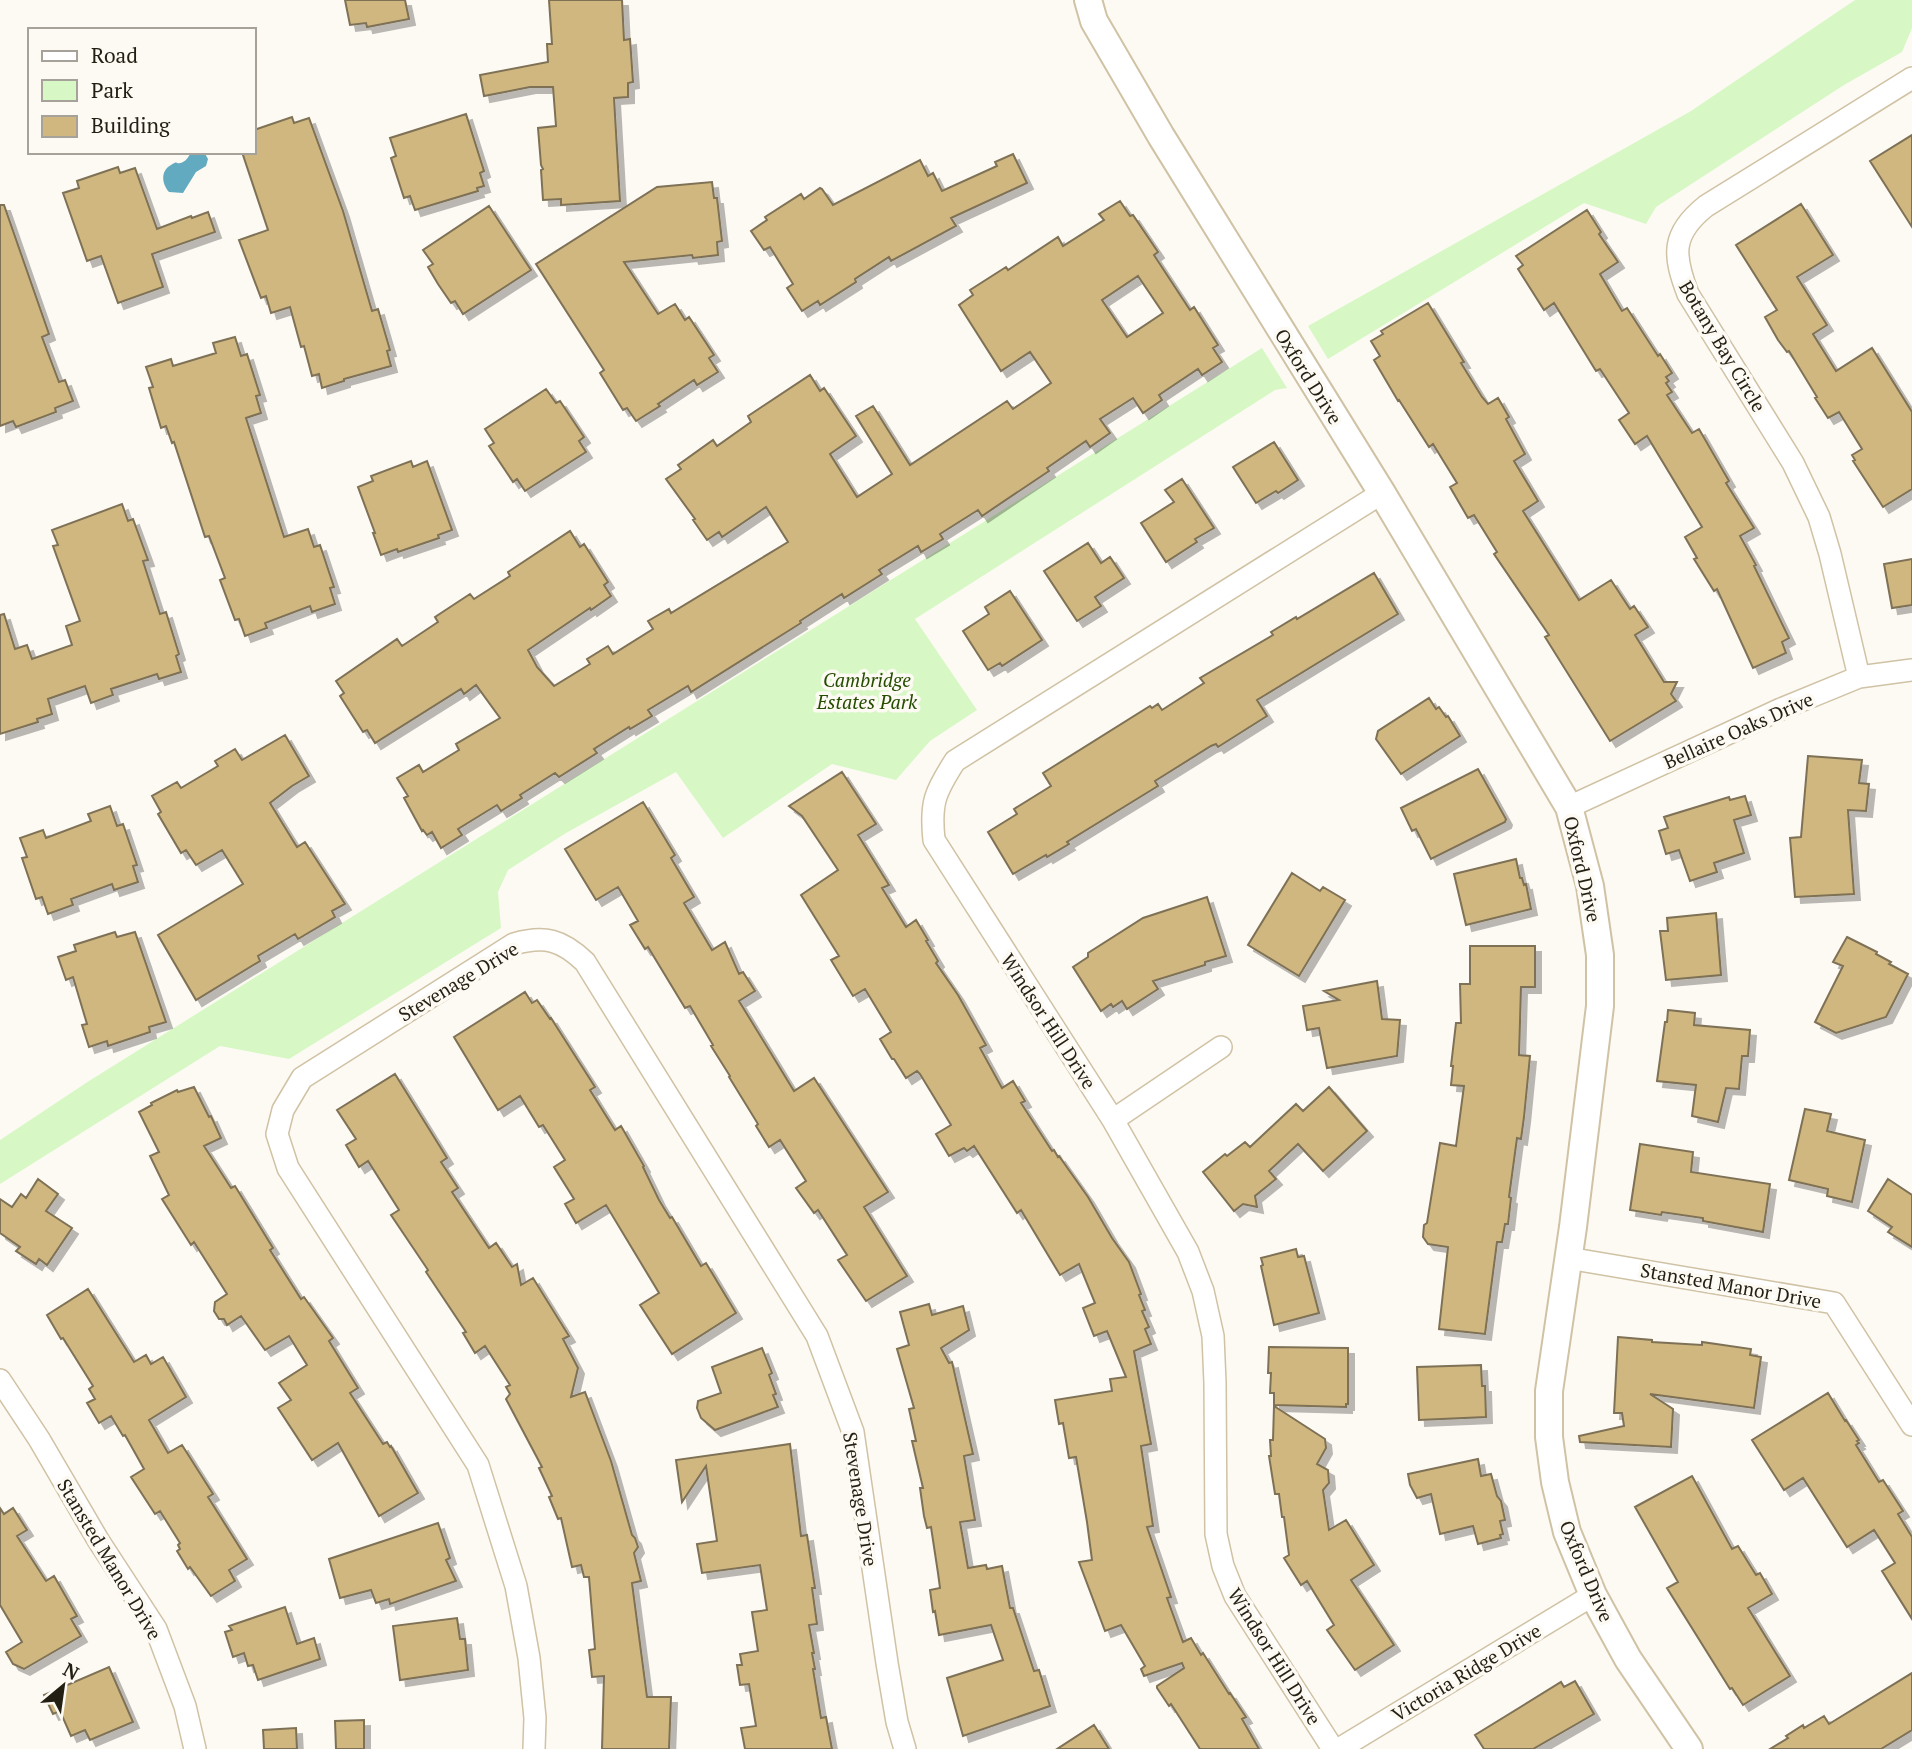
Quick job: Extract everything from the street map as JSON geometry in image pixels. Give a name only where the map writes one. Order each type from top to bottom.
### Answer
[{"type":"street","name":"Oxford Drive","points":[[1088,0],[1094,21],[1161,136],[1382,493],[1569,807],[1590,886],[1600,955],[1600,1006],[1549,1391],[1549,1437],[1555,1482],[1567,1532],[1593,1595],[1628,1659],[1689,1749]]},
{"type":"street","name":"Botany Bay Circle","points":[[1859,677],[1819,517],[1793,463],[1688,294],[1680,273],[1678,251],[1681,232],[1691,218],[1706,206],[1912,78]]},
{"type":"street","name":"Windsor Hill Drive","points":[[1333,1749],[1235,1596],[1223,1566],[1216,1534],[1213,1336],[1203,1291],[1188,1252],[1113,1120],[934,840],[932,815],[938,788],[955,761],[1382,493]]},
{"type":"street","name":"Bellaire Oaks Drive","points":[[1569,807],[1781,709],[1859,677],[1912,670]]},
{"type":"street","name":"Stevenage Drive","points":[[534,1749],[535,1718],[529,1658],[516,1586],[478,1465],[288,1168],[277,1134],[284,1110],[302,1078],[514,944],[532,939],[550,940],[572,950],[584,962],[817,1336],[853,1432],[887,1663],[897,1722],[905,1749]]},
{"type":"street","points":[[1113,1120],[1221,1047]]},
{"type":"street","name":"Stansted Manor Drive","points":[[1568,1258],[1834,1303],[1912,1425]]},
{"type":"street","name":"Stansted Manor Drive","points":[[0,1380],[156,1629],[185,1706],[195,1749]]},
{"type":"street","name":"Victoria Ridge Drive","points":[[1339,1749],[1593,1595]]},
{"type":"green space","points":[[1855,0],[1912,0],[1912,28],[1902,52],[1844,85],[1656,207],[1646,224],[1584,203],[1328,359],[1308,326],[1691,111]]},
{"type":"green space","name":"Cambridge Estates Park","points":[[1262,348],[1287,388],[1275,390],[915,619],[977,710],[930,741],[896,780],[832,764],[723,838],[676,772],[566,833],[508,870],[498,892],[501,928],[289,1059],[220,1046],[0,1184],[0,1140],[89,1081]]},
{"type":"water","points":[[190,154],[205,154],[208,159],[206,166],[196,172],[183,193],[169,192],[164,182],[165,171],[174,163],[188,158]]},
{"type":"building","points":[[345,0],[405,0],[409,19],[367,27],[366,23],[350,25]]},
{"type":"building","points":[[549,0],[622,0],[624,40],[630,39],[633,82],[628,83],[628,97],[614,98],[620,201],[561,205],[561,199],[543,200],[543,169],[538,128],[556,126],[553,87],[530,87],[484,96],[480,75],[548,62],[547,44],[552,44]]},
{"type":"building","points":[[466,114],[484,171],[480,173],[484,186],[477,188],[478,191],[415,210],[410,196],[404,198],[391,158],[396,156],[390,138]]},
{"type":"building","points":[[292,117],[294,123],[309,118],[343,211],[372,311],[378,309],[390,350],[387,351],[391,366],[322,388],[319,374],[312,376],[290,307],[271,313],[266,296],[261,298],[239,240],[268,230],[243,154],[256,154],[256,129]]},
{"type":"building","points":[[1912,135],[1912,227],[1870,161]]},
{"type":"building","points":[[1013,154],[1027,183],[951,218],[956,226],[891,261],[889,257],[820,305],[818,301],[802,311],[787,288],[793,284],[770,247],[764,250],[751,231],[767,220],[765,217],[801,194],[804,199],[820,188],[833,205],[920,160],[928,176],[933,173],[942,191],[997,166],[995,162]]},
{"type":"building","points":[[118,167],[120,173],[135,168],[157,229],[208,212],[215,232],[152,254],[163,287],[118,303],[101,256],[87,261],[63,193],[79,188],[77,181]]},
{"type":"building","points":[[712,182],[714,198],[717,198],[722,241],[717,242],[718,255],[624,262],[658,314],[675,304],[685,320],[689,317],[714,355],[709,358],[718,372],[697,385],[694,380],[636,421],[627,408],[623,410],[600,373],[604,370],[536,264],[657,187]]},
{"type":"building","points":[[1120,201],[1130,216],[1133,215],[1158,252],[1154,255],[1190,310],[1194,307],[1218,345],[1213,348],[1222,362],[1202,375],[1198,369],[1159,395],[1162,400],[1143,413],[1133,398],[1100,419],[1110,433],[1090,447],[1086,441],[1047,468],[1049,471],[982,516],[978,510],[940,534],[943,539],[921,552],[918,546],[879,570],[882,574],[844,598],[842,594],[691,692],[688,686],[648,710],[652,716],[594,749],[597,753],[559,777],[555,773],[520,795],[522,798],[501,811],[497,805],[458,829],[462,835],[441,848],[432,832],[427,835],[422,831],[404,798],[408,796],[397,778],[419,765],[423,772],[459,750],[456,744],[500,718],[476,685],[464,694],[461,689],[375,743],[367,730],[363,732],[340,696],[344,693],[336,681],[397,639],[402,646],[438,622],[435,617],[470,594],[474,599],[510,576],[508,572],[570,531],[580,547],[584,544],[608,582],[604,585],[611,596],[528,650],[537,667],[554,686],[590,664],[587,659],[608,646],[613,654],[653,629],[648,621],[669,609],[671,613],[788,542],[766,507],[722,537],[719,532],[707,540],[666,479],[681,469],[678,465],[713,440],[717,446],[751,422],[748,416],[810,375],[820,391],[824,388],[856,436],[830,454],[857,497],[892,474],[856,416],[873,406],[910,465],[1007,401],[1013,409],[1051,383],[1030,352],[1001,371],[959,305],[973,295],[970,290],[1006,267],[1008,270],[1058,237],[1063,246],[1104,220],[1099,214]],"holes":[[[1138,276],[1163,313],[1127,337],[1102,300]]]},
{"type":"building","points":[[1801,204],[1833,255],[1797,277],[1827,325],[1813,334],[1836,371],[1872,348],[1912,412],[1912,489],[1883,507],[1853,461],[1855,460],[1852,455],[1862,449],[1839,412],[1828,418],[1789,351],[1787,352],[1778,340],[1765,317],[1777,310],[1736,245]]},
{"type":"building","points":[[0,205],[4,205],[49,334],[42,337],[59,382],[65,380],[73,401],[55,408],[56,412],[16,427],[13,421],[0,426]]},
{"type":"building","points":[[489,206],[531,270],[463,314],[455,301],[451,303],[438,284],[428,267],[433,264],[423,250]]},
{"type":"building","points":[[1587,210],[1618,262],[1600,274],[1622,311],[1627,308],[1672,373],[1666,377],[1669,381],[1666,383],[1672,392],[1667,395],[1692,433],[1699,429],[1729,481],[1726,483],[1754,528],[1740,536],[1789,638],[1782,642],[1786,653],[1753,668],[1717,589],[1714,591],[1694,559],[1697,558],[1685,537],[1702,527],[1647,436],[1635,444],[1619,420],[1629,413],[1600,369],[1596,371],[1554,303],[1544,310],[1518,269],[1523,265],[1516,256]]},
{"type":"building","points":[[1428,303],[1482,397],[1488,404],[1498,398],[1509,417],[1506,419],[1525,454],[1514,461],[1538,501],[1523,511],[1579,600],[1611,580],[1630,609],[1634,606],[1648,627],[1635,635],[1664,682],[1677,682],[1671,694],[1676,701],[1610,741],[1545,637],[1549,635],[1494,554],[1497,552],[1474,515],[1468,518],[1450,487],[1457,483],[1433,444],[1429,447],[1374,360],[1380,356],[1371,341],[1383,334],[1381,331]]},
{"type":"building","points":[[235,337],[241,356],[247,354],[260,395],[256,396],[261,413],[246,418],[284,537],[308,529],[314,547],[320,545],[334,587],[330,588],[335,604],[312,612],[310,606],[265,623],[267,628],[245,636],[239,619],[235,620],[220,580],[225,578],[209,536],[205,537],[174,442],[172,443],[166,426],[161,428],[149,388],[153,387],[146,367],[171,359],[173,366],[216,353],[213,343]]},
{"type":"building","points":[[546,389],[556,403],[560,401],[584,437],[579,441],[586,452],[525,491],[517,479],[513,482],[489,446],[494,443],[485,429]]},
{"type":"building","points":[[1274,442],[1298,480],[1256,503],[1233,467]]},
{"type":"building","points":[[411,461],[413,467],[427,461],[452,530],[438,535],[439,538],[381,555],[358,487],[373,481],[371,476]]},
{"type":"building","points":[[1182,479],[1214,528],[1166,562],[1141,523],[1174,502],[1165,490]]},
{"type":"building","points":[[122,504],[128,521],[133,519],[148,560],[143,561],[160,614],[166,612],[179,654],[176,656],[181,672],[159,679],[157,674],[111,689],[113,695],[91,703],[85,686],[48,699],[52,714],[37,719],[38,722],[0,734],[0,615],[4,614],[15,649],[27,645],[32,659],[72,645],[66,626],[80,621],[53,546],[58,545],[52,530]]},
{"type":"building","points":[[1088,543],[1101,563],[1110,557],[1124,578],[1095,597],[1101,606],[1077,621],[1044,571]]},
{"type":"building","points":[[1912,559],[1912,605],[1892,608],[1884,564]]},
{"type":"building","points":[[1374,573],[1398,614],[1257,700],[1267,716],[1218,747],[1216,744],[1211,746],[1155,781],[1158,786],[1067,842],[1069,844],[1013,874],[988,832],[1017,814],[1014,809],[1051,786],[1043,773],[1150,706],[1152,708],[1158,704],[1162,710],[1204,683],[1200,678],[1273,635],[1271,632]]},
{"type":"building","points":[[1010,591],[1042,640],[1002,666],[1000,663],[988,670],[963,631],[989,614],[985,607]]},
{"type":"building","points":[[1429,698],[1436,709],[1439,707],[1446,717],[1448,716],[1460,736],[1401,774],[1376,739],[1378,731]]},
{"type":"building","points":[[285,735],[309,776],[270,803],[297,847],[305,842],[345,904],[332,911],[335,917],[298,939],[295,934],[258,956],[260,961],[196,1000],[158,935],[243,884],[222,850],[196,865],[186,850],[181,853],[158,814],[161,812],[152,796],[177,782],[181,788],[218,766],[215,761],[235,749],[242,760]]},
{"type":"building","points":[[1808,756],[1862,760],[1859,783],[1869,784],[1866,811],[1848,810],[1854,894],[1795,897],[1790,838],[1801,837]]},
{"type":"building","points":[[1478,769],[1506,819],[1505,822],[1431,859],[1416,829],[1412,831],[1401,808]]},
{"type":"building","points":[[842,772],[876,824],[858,835],[889,885],[882,888],[906,927],[916,920],[938,961],[936,963],[958,995],[986,1045],[980,1048],[1002,1088],[1013,1081],[1025,1101],[1021,1103],[1052,1151],[1059,1156],[1088,1197],[1129,1262],[1141,1294],[1139,1295],[1145,1310],[1142,1311],[1149,1327],[1145,1329],[1151,1344],[1134,1351],[1151,1444],[1141,1446],[1153,1526],[1147,1527],[1171,1597],[1167,1598],[1183,1642],[1191,1638],[1201,1655],[1203,1653],[1246,1717],[1242,1719],[1259,1749],[1200,1749],[1171,1704],[1169,1706],[1157,1688],[1184,1668],[1182,1663],[1144,1676],[1141,1669],[1145,1666],[1121,1625],[1105,1631],[1079,1562],[1092,1560],[1087,1522],[1076,1457],[1069,1458],[1063,1423],[1059,1424],[1055,1400],[1112,1391],[1110,1379],[1126,1377],[1107,1331],[1094,1336],[1083,1308],[1095,1303],[1079,1264],[1060,1275],[1021,1210],[1017,1213],[974,1146],[949,1156],[936,1134],[951,1125],[920,1074],[917,1071],[906,1078],[892,1059],[880,1039],[891,1032],[865,989],[853,996],[831,960],[839,956],[801,895],[838,870],[802,816],[789,806]]},
{"type":"building","points":[[1745,796],[1751,815],[1734,820],[1744,853],[1714,863],[1717,872],[1690,881],[1679,850],[1666,854],[1659,831],[1668,828],[1664,817],[1729,797],[1730,800]]},
{"type":"building","points":[[643,802],[675,855],[671,858],[694,897],[684,903],[712,950],[725,942],[739,974],[743,972],[755,991],[739,1001],[794,1091],[814,1078],[888,1192],[864,1207],[907,1276],[866,1301],[838,1260],[847,1255],[818,1210],[814,1213],[796,1188],[806,1181],[780,1140],[769,1147],[690,1006],[685,1008],[648,947],[645,949],[630,925],[638,921],[618,887],[596,900],[565,849]]},
{"type":"building","points":[[110,806],[117,826],[123,824],[137,865],[133,866],[138,882],[114,890],[112,884],[71,899],[73,905],[48,914],[42,897],[36,899],[22,858],[27,857],[20,838],[43,830],[46,838],[91,821],[88,814]]},
{"type":"building","points":[[1516,859],[1520,878],[1524,885],[1526,884],[1531,909],[1466,925],[1454,874]]},
{"type":"building","points":[[1292,873],[1320,891],[1323,887],[1345,900],[1299,976],[1248,945]]},
{"type":"building","points":[[1207,897],[1226,956],[1153,981],[1158,989],[1127,1009],[1122,1001],[1101,1011],[1073,967],[1088,957],[1088,953],[1143,918]]},
{"type":"building","points":[[1716,913],[1721,975],[1666,980],[1660,931],[1668,931],[1667,918]]},
{"type":"building","points":[[115,932],[117,937],[135,932],[166,1022],[149,1027],[150,1032],[108,1046],[107,1041],[89,1047],[82,1025],[87,1024],[73,977],[66,980],[58,957],[76,951],[74,945]]},
{"type":"building","points":[[1847,937],[1877,952],[1876,954],[1891,962],[1889,964],[1908,974],[1886,1017],[1836,1033],[1815,1022],[1843,966],[1833,962]]},
{"type":"building","points":[[1470,946],[1535,946],[1535,987],[1521,987],[1519,1055],[1530,1056],[1524,1117],[1521,1139],[1517,1138],[1508,1224],[1505,1224],[1502,1242],[1497,1242],[1485,1334],[1439,1329],[1448,1247],[1428,1244],[1423,1237],[1440,1143],[1456,1146],[1464,1086],[1451,1085],[1451,1066],[1456,1023],[1461,1023],[1460,984],[1470,984]]},
{"type":"building","points":[[1377,981],[1382,1019],[1400,1020],[1397,1056],[1327,1068],[1319,1028],[1307,1030],[1303,1006],[1339,1000],[1324,991]]},
{"type":"building","points":[[525,992],[532,1003],[537,1000],[551,1018],[595,1087],[590,1090],[615,1130],[621,1126],[670,1218],[672,1217],[701,1266],[706,1263],[736,1313],[672,1354],[640,1305],[659,1293],[606,1205],[576,1223],[565,1204],[574,1199],[554,1167],[565,1160],[543,1125],[539,1127],[520,1096],[498,1110],[454,1037]]},
{"type":"building","points":[[1668,1010],[1695,1013],[1694,1025],[1750,1030],[1748,1056],[1742,1056],[1739,1089],[1726,1088],[1718,1122],[1692,1116],[1696,1085],[1657,1081]]},
{"type":"building","points":[[395,1074],[447,1158],[441,1162],[458,1188],[452,1192],[489,1248],[496,1243],[512,1267],[517,1264],[521,1285],[533,1278],[569,1336],[563,1339],[578,1368],[571,1397],[585,1392],[611,1461],[632,1535],[638,1547],[634,1553],[641,1581],[632,1583],[647,1697],[671,1697],[669,1749],[602,1749],[604,1676],[592,1677],[589,1650],[595,1649],[589,1577],[584,1577],[581,1565],[572,1567],[561,1518],[558,1519],[549,1497],[552,1496],[539,1468],[542,1467],[506,1399],[510,1394],[506,1387],[510,1385],[485,1346],[475,1353],[463,1333],[466,1332],[391,1215],[399,1210],[368,1161],[359,1167],[346,1145],[356,1139],[337,1110]]},
{"type":"building","points":[[194,1087],[221,1138],[204,1146],[231,1188],[235,1186],[301,1299],[304,1297],[333,1338],[329,1341],[358,1388],[350,1393],[383,1444],[387,1442],[391,1446],[418,1493],[379,1516],[338,1443],[312,1460],[278,1408],[291,1400],[279,1383],[307,1365],[289,1336],[265,1350],[241,1316],[227,1325],[224,1319],[219,1319],[214,1311],[215,1302],[227,1294],[194,1242],[191,1245],[162,1199],[169,1195],[150,1156],[159,1152],[139,1112],[177,1090],[178,1092]]},
{"type":"building","points":[[1329,1087],[1367,1131],[1323,1171],[1298,1144],[1269,1171],[1276,1179],[1255,1196],[1257,1207],[1243,1204],[1234,1211],[1203,1172],[1245,1142],[1250,1147],[1296,1104],[1303,1111]]},
{"type":"building","points":[[1805,1109],[1831,1114],[1827,1131],[1865,1140],[1852,1202],[1827,1196],[1828,1189],[1789,1180]]},
{"type":"building","points":[[1640,1144],[1693,1152],[1691,1172],[1770,1184],[1763,1232],[1703,1221],[1703,1218],[1630,1210]]},
{"type":"building","points":[[38,1179],[58,1194],[46,1211],[72,1228],[47,1265],[39,1259],[36,1264],[16,1251],[20,1247],[0,1233],[0,1199],[12,1207],[21,1194],[26,1198]]},
{"type":"building","points":[[1888,1179],[1912,1195],[1912,1247],[1888,1232],[1892,1227],[1868,1211]]},
{"type":"building","points":[[1296,1249],[1298,1257],[1304,1256],[1319,1313],[1274,1325],[1261,1258]]},
{"type":"building","points":[[88,1289],[134,1362],[146,1355],[151,1364],[163,1357],[186,1397],[149,1420],[168,1453],[182,1445],[213,1494],[208,1497],[247,1559],[229,1570],[235,1581],[211,1596],[177,1551],[180,1549],[180,1543],[160,1511],[155,1514],[131,1477],[144,1469],[125,1435],[123,1436],[111,1416],[99,1423],[87,1403],[95,1399],[89,1389],[93,1386],[47,1315]]},
{"type":"building","points":[[929,1304],[932,1315],[963,1306],[969,1330],[941,1348],[949,1363],[952,1362],[973,1454],[964,1456],[975,1520],[960,1522],[968,1568],[986,1565],[987,1569],[1002,1566],[1010,1608],[1013,1608],[1034,1671],[1039,1670],[1050,1706],[963,1736],[947,1678],[1003,1660],[991,1625],[939,1635],[935,1611],[933,1612],[930,1590],[940,1588],[938,1573],[931,1527],[927,1528],[924,1516],[920,1488],[923,1488],[912,1441],[916,1441],[909,1409],[914,1408],[897,1349],[909,1345],[900,1312]]},
{"type":"building","points":[[1618,1337],[1702,1345],[1702,1342],[1751,1349],[1750,1355],[1761,1357],[1754,1408],[1650,1394],[1673,1409],[1671,1447],[1580,1442],[1579,1436],[1624,1426],[1622,1413],[1614,1413]]},
{"type":"building","points":[[1269,1347],[1348,1348],[1346,1407],[1274,1405],[1274,1393],[1270,1393],[1271,1373],[1268,1373]]},
{"type":"building","points":[[762,1348],[772,1373],[769,1375],[778,1407],[715,1430],[701,1418],[697,1408],[698,1401],[721,1393],[712,1367]]},
{"type":"building","points":[[1481,1365],[1486,1417],[1419,1420],[1417,1367]]},
{"type":"building","points":[[1828,1393],[1859,1440],[1856,1445],[1879,1482],[1883,1480],[1903,1511],[1898,1514],[1912,1537],[1912,1619],[1882,1571],[1895,1563],[1874,1530],[1847,1547],[1803,1478],[1784,1490],[1752,1440]]},
{"type":"building","points":[[1274,1406],[1325,1439],[1326,1448],[1317,1464],[1328,1470],[1329,1483],[1323,1490],[1329,1530],[1346,1520],[1374,1565],[1351,1580],[1394,1645],[1355,1670],[1327,1630],[1334,1625],[1307,1581],[1301,1585],[1284,1558],[1289,1555],[1284,1517],[1279,1494],[1275,1494],[1269,1456],[1270,1440],[1273,1440]]},
{"type":"building","points":[[790,1444],[801,1536],[807,1535],[815,1588],[812,1588],[817,1624],[809,1625],[814,1653],[813,1669],[821,1718],[826,1717],[832,1749],[745,1749],[741,1728],[756,1726],[749,1684],[740,1685],[737,1665],[742,1665],[740,1654],[758,1651],[752,1612],[767,1610],[760,1565],[702,1573],[697,1544],[717,1541],[706,1466],[682,1502],[676,1460]]},
{"type":"building","points":[[1478,1459],[1481,1476],[1491,1474],[1505,1520],[1500,1521],[1503,1534],[1500,1535],[1501,1538],[1478,1544],[1473,1526],[1440,1534],[1431,1494],[1417,1498],[1408,1474]]},
{"type":"building","points":[[1692,1476],[1732,1549],[1738,1546],[1756,1575],[1760,1573],[1772,1594],[1748,1608],[1790,1676],[1743,1705],[1732,1688],[1730,1689],[1667,1588],[1678,1582],[1635,1507]]},
{"type":"building","points":[[0,1508],[4,1514],[13,1508],[27,1530],[17,1536],[46,1581],[54,1576],[77,1616],[71,1619],[81,1636],[24,1669],[13,1664],[6,1652],[22,1642],[0,1605]]},
{"type":"building","points":[[438,1523],[450,1558],[446,1560],[456,1581],[390,1604],[389,1599],[376,1603],[371,1590],[340,1598],[329,1559]]},
{"type":"building","points":[[285,1607],[297,1644],[314,1638],[320,1659],[258,1680],[253,1665],[248,1666],[244,1653],[233,1657],[225,1632],[232,1630],[229,1626]]},
{"type":"building","points":[[457,1618],[460,1639],[465,1639],[468,1670],[400,1680],[393,1626]]},
{"type":"building","points":[[109,1667],[133,1722],[90,1740],[85,1730],[71,1736],[60,1711],[53,1714],[44,1695]]},
{"type":"building","points":[[1912,1673],[1912,1730],[1881,1749],[1770,1749],[1803,1725],[1804,1728],[1824,1716],[1829,1724]]},
{"type":"building","points":[[1575,1681],[1594,1714],[1533,1749],[1484,1749],[1475,1735],[1561,1682],[1564,1687]]},
{"type":"building","points":[[364,1720],[364,1749],[336,1749],[335,1721]]},
{"type":"building","points":[[1094,1725],[1109,1749],[1057,1749]]},
{"type":"building","points":[[296,1728],[297,1749],[264,1749],[263,1730]]}]
